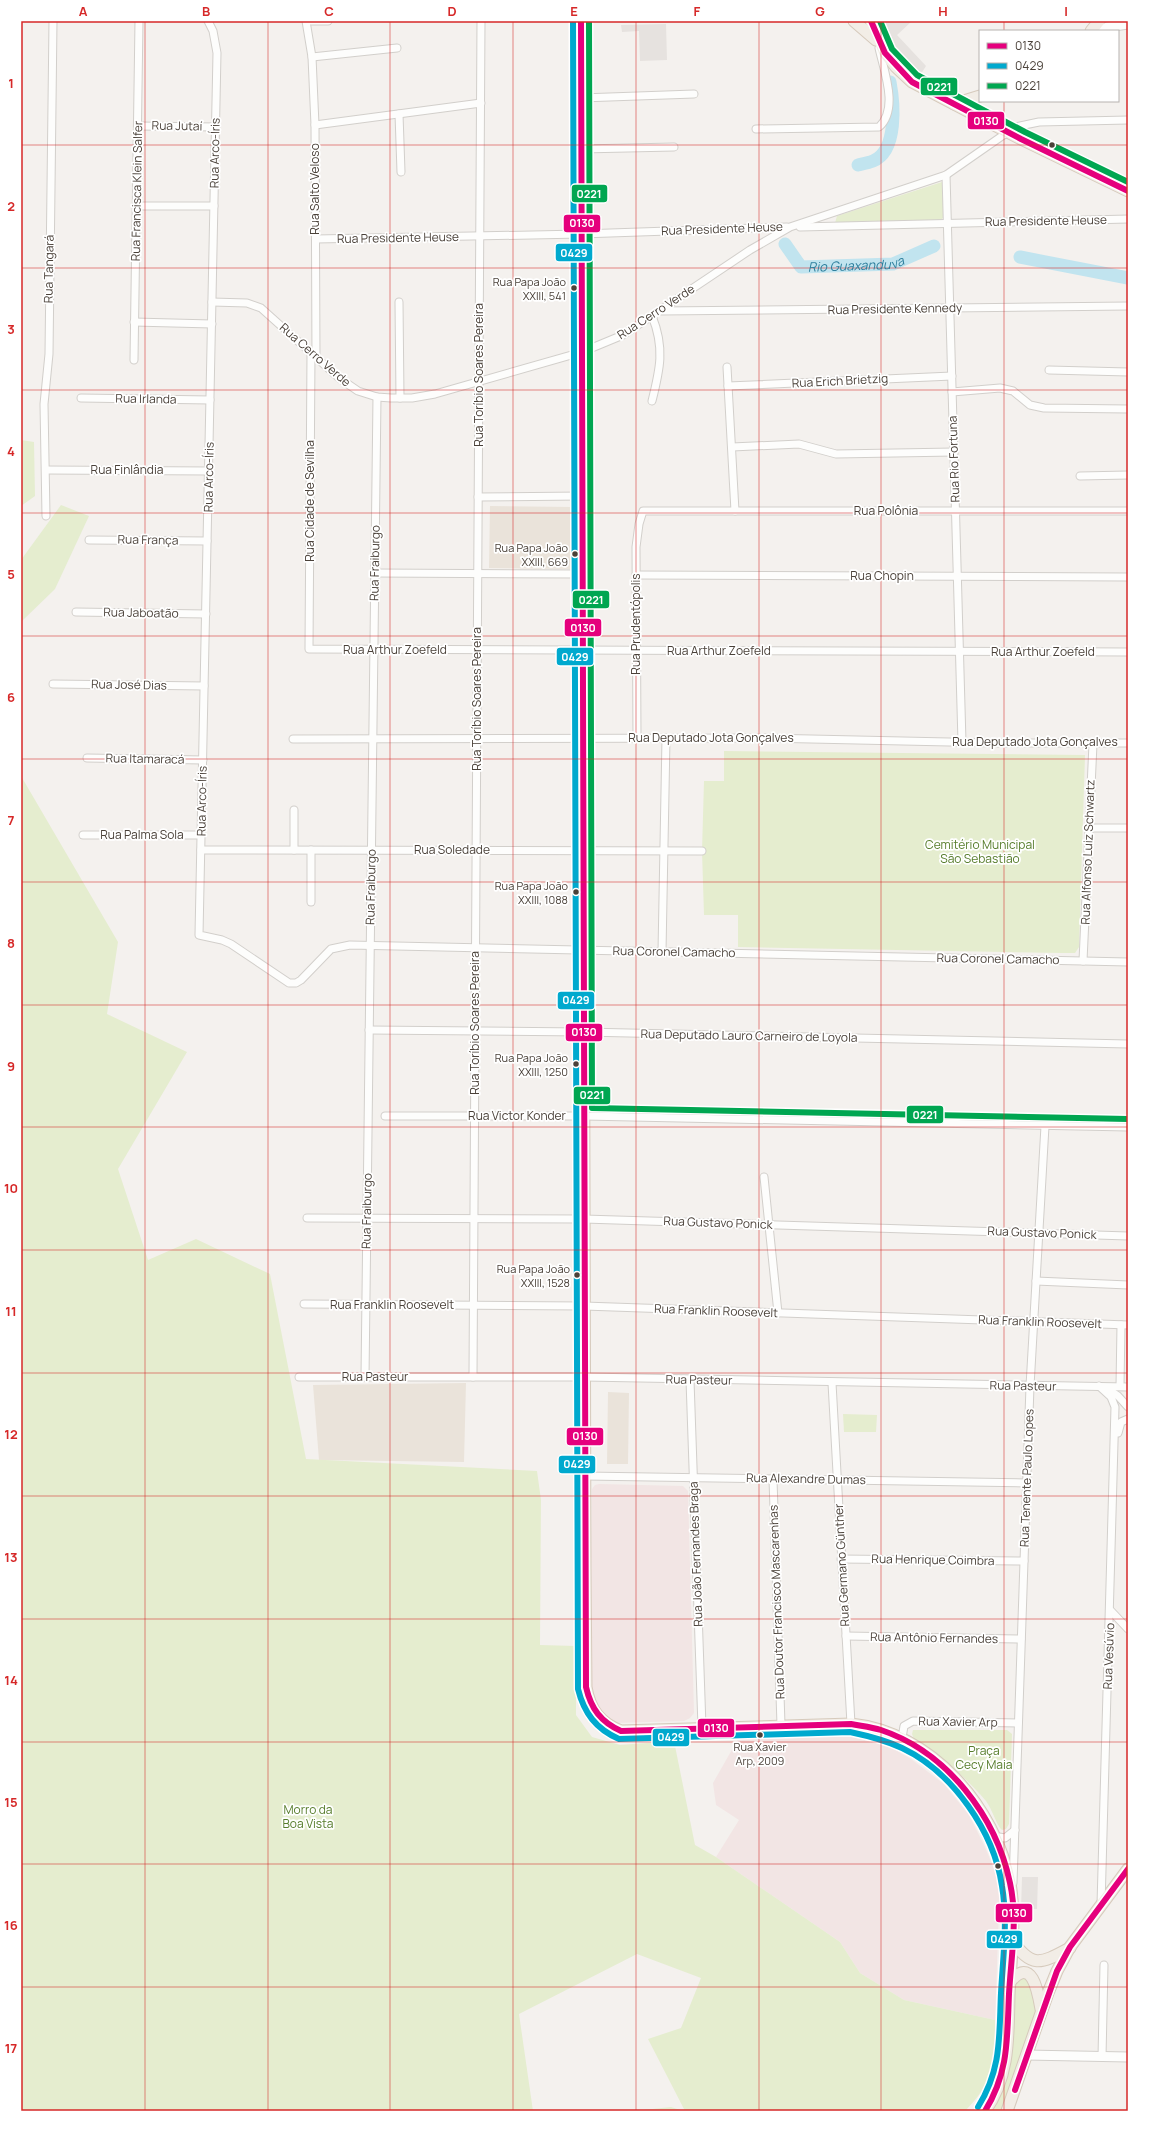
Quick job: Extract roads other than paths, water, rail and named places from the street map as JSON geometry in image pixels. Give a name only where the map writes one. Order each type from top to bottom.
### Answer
[{"type":"main road","points":[[581,21],[586,1687],[591,1706],[602,1722],[621,1731],[631,1732],[702,1727],[851,1724],[875,1727],[902,1738],[934,1759],[959,1783],[972,1800],[993,1836],[1005,1866],[1012,1903]]},
{"type":"main road","points":[[854,21],[878,42],[890,60],[920,87],[1006,132],[1126,189]]},
{"type":"main road","points":[[871,21],[878,42]]},
{"type":"main road","points":[[1092,30],[1099,21]]},
{"type":"main road","points":[[954,104],[979,96]]},
{"type":"main road","points":[[982,102],[979,110],[982,119]]},
{"type":"main road","points":[[1007,2111],[1052,1981],[1070,1948],[1128,1869]]},
{"type":"main road","name":"Rua Tenente Paulo Lopes","points":[[985,2111],[994,2096],[1004,2072],[1010,1982],[1012,1903]]},
{"type":"main road","points":[[1011,1939],[1021,1953],[1032,1960],[1046,1960],[1070,1948]]},
{"type":"main road","points":[[1010,1982],[1019,1973],[1023,1972],[1031,1976],[1036,1985],[1042,2011]]},
{"type":"street","name":"Rua Tangará","points":[[46,516],[44,404],[50,354],[49,289],[53,21]]},
{"type":"street","name":"Rua Francisca Klein Salfer","points":[[134,360],[139,21]]},
{"type":"street","name":"Rua Arco-Íris","points":[[199,935],[217,48],[213,31],[208,21]]},
{"type":"street","name":"Rua Salto Veloso","points":[[306,21],[312,57],[315,124],[316,239],[313,356]]},
{"type":"street","points":[[311,21],[328,21]]},
{"type":"street","name":"Rua Toríbio Soares Pereira","points":[[473,1377],[481,21]]},
{"type":"street","points":[[1112,21],[1125,24]]},
{"type":"street","points":[[1102,30],[1125,24]]},
{"type":"street","points":[[756,129],[879,127],[886,121],[889,104],[878,42]]},
{"type":"street","points":[[312,57],[397,48]]},
{"type":"street","points":[[581,98],[694,94]]},
{"type":"street","points":[[315,124],[481,103]]},
{"type":"street","points":[[399,114],[401,172]]},
{"type":"street","name":"Rua Cerro Verde","points":[[212,302],[243,303],[261,308],[313,356],[349,385],[377,397],[400,398],[435,394],[582,352],[623,335],[750,250],[790,227],[946,175],[1015,127],[1039,122],[1128,120]]},
{"type":"street","name":"Rua Jutaí","points":[[138,126],[216,127]]},
{"type":"street","points":[[581,149],[674,147]]},
{"type":"street","name":"Rua Rio Fortuna","points":[[946,175],[962,742]]},
{"type":"street","points":[[136,206],[214,206]]},
{"type":"street","name":"Rua Presidente Heuse","points":[[316,239],[582,234],[790,227],[1128,219]]},
{"type":"street","points":[[399,302],[400,398]]},
{"type":"street","name":"Rua Presidente Kennedy","points":[[661,311],[1128,306]]},
{"type":"street","points":[[652,316],[660,339],[661,355],[652,401]]},
{"type":"street","points":[[134,322],[212,324]]},
{"type":"street","name":"Rua Cidade de Sevilha","points":[[309,649],[313,356]]},
{"type":"street","points":[[727,367],[735,511]]},
{"type":"street","points":[[1049,370],[1128,372]]},
{"type":"street","name":"Rua Erich Brietzig","points":[[728,386],[952,376]]},
{"type":"street","points":[[952,392],[1000,388],[1013,391],[1030,404],[1044,408],[1128,409]]},
{"type":"street","name":"Rua Fraiburgo","points":[[365,1377],[377,397]]},
{"type":"street","name":"Rua Irlanda","points":[[81,398],[210,400]]},
{"type":"street","points":[[732,447],[799,444],[836,454],[954,452]]},
{"type":"street","name":"Rua Finlândia","points":[[46,470],[209,471]]},
{"type":"street","points":[[1080,476],[1128,475]]},
{"type":"street","points":[[478,497],[582,496]]},
{"type":"street","name":"Rua Polônia","points":[[643,511],[1128,510]]},
{"type":"street","name":"Rua Prudentópolis","points":[[637,738],[637,535],[643,511]]},
{"type":"street","name":"Rua França","points":[[89,540],[207,541]]},
{"type":"street","points":[[375,572],[582,574]]},
{"type":"street","name":"Rua Chopin","points":[[636,575],[1128,577]]},
{"type":"street","name":"Rua Jaboatão","points":[[76,612],[206,614]]},
{"type":"street","name":"Rua Arthur Zoefeld","points":[[309,649],[1128,652]]},
{"type":"street","name":"Rua José Dias","points":[[53,684],[204,686]]},
{"type":"street","name":"Rua Deputado Jota Gonçalves","points":[[294,738],[801,738],[1093,744],[1128,742]]},
{"type":"street","points":[[662,952],[666,738]]},
{"type":"street","name":"Rua Alfonso Luiz Schwartz","points":[[1083,961],[1093,744]]},
{"type":"street","name":"Rua Itamaracá","points":[[87,758],[203,760]]},
{"type":"street","points":[[294,810],[294,850]]},
{"type":"street","points":[[1089,828],[1128,828]]},
{"type":"street","name":"Rua Palma Sola","points":[[83,835],[201,835]]},
{"type":"street","name":"Rua Soledade","points":[[201,850],[702,851]]},
{"type":"street","points":[[311,850],[311,902]]},
{"type":"street","name":"Rua Coronel Camacho","points":[[199,935],[222,940],[231,944],[289,983],[296,983],[301,980],[331,949],[340,946],[1128,962]]},
{"type":"street","name":"Rua Deputado Lauro Carneiro de Loyola","points":[[370,1030],[584,1032],[1128,1044]]},
{"type":"street","name":"Rua Victor Konder","points":[[385,1116],[584,1116],[1045,1126],[1128,1126]]},
{"type":"street","name":"Rua Tenente Paulo Lopes","points":[[1012,1903],[1030,1386],[1045,1126]]},
{"type":"street","points":[[764,1177],[778,1313]]},
{"type":"street","name":"Rua Gustavo Ponick","points":[[308,1218],[584,1219],[1128,1236]]},
{"type":"street","points":[[1036,1281],[1128,1285]]},
{"type":"street","name":"Rua Franklin Roosevelt","points":[[304,1304],[584,1306],[1124,1325]]},
{"type":"street","points":[[1120,1386],[1124,1325]]},
{"type":"street","name":"Rua Pasteur","points":[[299,1377],[585,1377],[832,1383],[1128,1387]]},
{"type":"street","name":"Rua João Fernandes Braga","points":[[690,1380],[702,1727]]},
{"type":"street","name":"Rua Germano Günther","points":[[832,1383],[851,1724]]},
{"type":"street","points":[[1100,1386],[1112,1391],[1128,1407]]},
{"type":"street","name":"Rua Vesúvio","points":[[1100,1386],[1111,1397],[1115,1407],[1111,1611],[1101,1906]]},
{"type":"street","points":[[1122,1400],[1122,1396],[1128,1391]]},
{"type":"street","points":[[1115,1448],[1121,1422],[1128,1419]]},
{"type":"street","name":"Rua Alexandre Dumas","points":[[585,1476],[1027,1482]]},
{"type":"street","name":"Rua Doutor Francisco Mascarenhas","points":[[773,1479],[781,1726]]},
{"type":"street","name":"Rua Henrique Coimbra","points":[[841,1559],[1024,1561]]},
{"type":"street","points":[[1111,1611],[1127,1626]]},
{"type":"street","name":"Rua Antônio Fernandes","points":[[846,1636],[1021,1639]]},
{"type":"street","name":"Rua Xavier Arp","points":[[902,1738],[904,1726],[913,1721],[1018,1723]]},
{"type":"street","points":[[993,1836],[1005,1838],[1015,1830]]},
{"type":"street","points":[[1102,2057],[1104,1965]]},
{"type":"street","points":[[1026,2056],[1128,2057]]},
{"type":"waterway","name":"Rio Guaxanduva","points":[[858,165],[873,161],[881,156],[887,147],[893,114],[890,82]]},
{"type":"waterway","name":"Rio Guaxanduva","points":[[785,244],[801,267],[893,264],[934,246]]},
{"type":"waterway","name":"Rio Guaxanduva","points":[[1020,257],[1128,278]]},
{"type":"place","name":"Rua Papa João XXIII, 541","points":[[574,288]]},
{"type":"place","name":"Rua Papa João XXIII, 669","points":[[575,554]]},
{"type":"place","name":"Rua Papa João XXIII, 1088","points":[[576,892]]},
{"type":"place","name":"Rua Papa João XXIII, 1250","points":[[576,1064]]},
{"type":"place","name":"Rua Papa João XXIII, 1528","points":[[577,1275]]},
{"type":"place","name":"Rua Xavier Arp, 2009","points":[[760,1735]]},
{"type":"park label","name":"Cemitério Municipal São Sebastião","points":[[980,852]]},
{"type":"park label","name":"Praça Cecy Maia","points":[[984,1758]]},
{"type":"park label","name":"Morro da Boa Vista","points":[[308,1817]]}]
